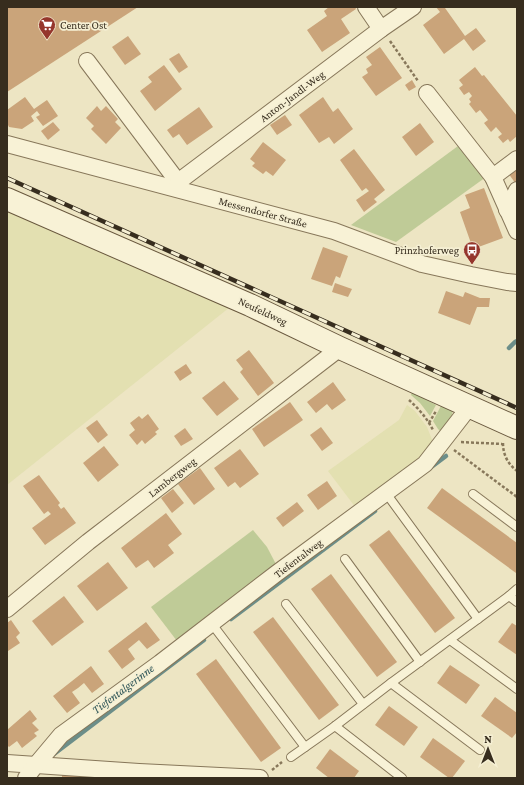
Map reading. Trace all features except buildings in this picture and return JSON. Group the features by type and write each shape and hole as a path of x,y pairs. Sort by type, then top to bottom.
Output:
{"street":[{"path":"366,7 381,30"},
{"name":"Anton-Jandl-Weg","path":"177,185 413,7"},
{"path":"87,61 177,185"},
{"path":"428,93 493,177 517,231"},
{"name":"Messendorfer Straße","path":"7,144 177,185 334,231 422,264 517,283"},
{"path":"493,177 517,159"},
{"path":"508,210 517,190"},
{"name":"Neufeldweg","path":"7,199 250,305 340,348 517,428"},
{"name":"Lambergweg","path":"7,609 88,542 340,348"},
{"name":"Tiefentalweg","path":"31,772 61,735 426,464 470,406"},
{"path":"7,763 31,772 260,778"}],"lane":[{"path":"386,493 478,619"},
{"path":"473,494 517,527"},
{"path":"345,559 420,662"},
{"path":"291,756 335,726 517,589"},
{"path":"509,596 517,602"},
{"path":"286,604 363,704"},
{"path":"212,624 306,747"},
{"path":"450,640 517,689"},
{"path":"391,683 480,750"},
{"path":"335,726 402,778"}],"path":[{"path":"381,30 428,93"},
{"path":"443,442 517,497"},
{"path":"479,442 502,444 507,461 517,471"},
{"path":"260,778 291,756"}],"shaded area":[{"path":"7,207 230,307 7,485"},
{"path":"407,405 415,411 427,427 433,442 420,459 356,508 328,471 399,420"}],"green space":[{"path":"458,146 486,177 396,242 351,225"},
{"path":"412,392 436,405 430,416 420,403 411,395"},
{"path":"443,402 452,408 452,416 443,434 433,421"},
{"path":"253,530 267,547 278,568 177,641 151,607"}],"waterway":[{"name":"Tiefentalgerinne","path":"509,348 517,341"},
{"name":"Tiefentalgerinne","path":"430,468 446,456"},
{"name":"Tiefentalgerinne","path":"231,619 375,511"},
{"name":"Tiefentalgerinne","path":"54,754 204,640"}],"railway":[{"path":"7,178 517,408"}],"place":[{"name":"Center Ost","path":"47,40"},
{"name":"Prinzhoferweg","path":"472,265"}]}
